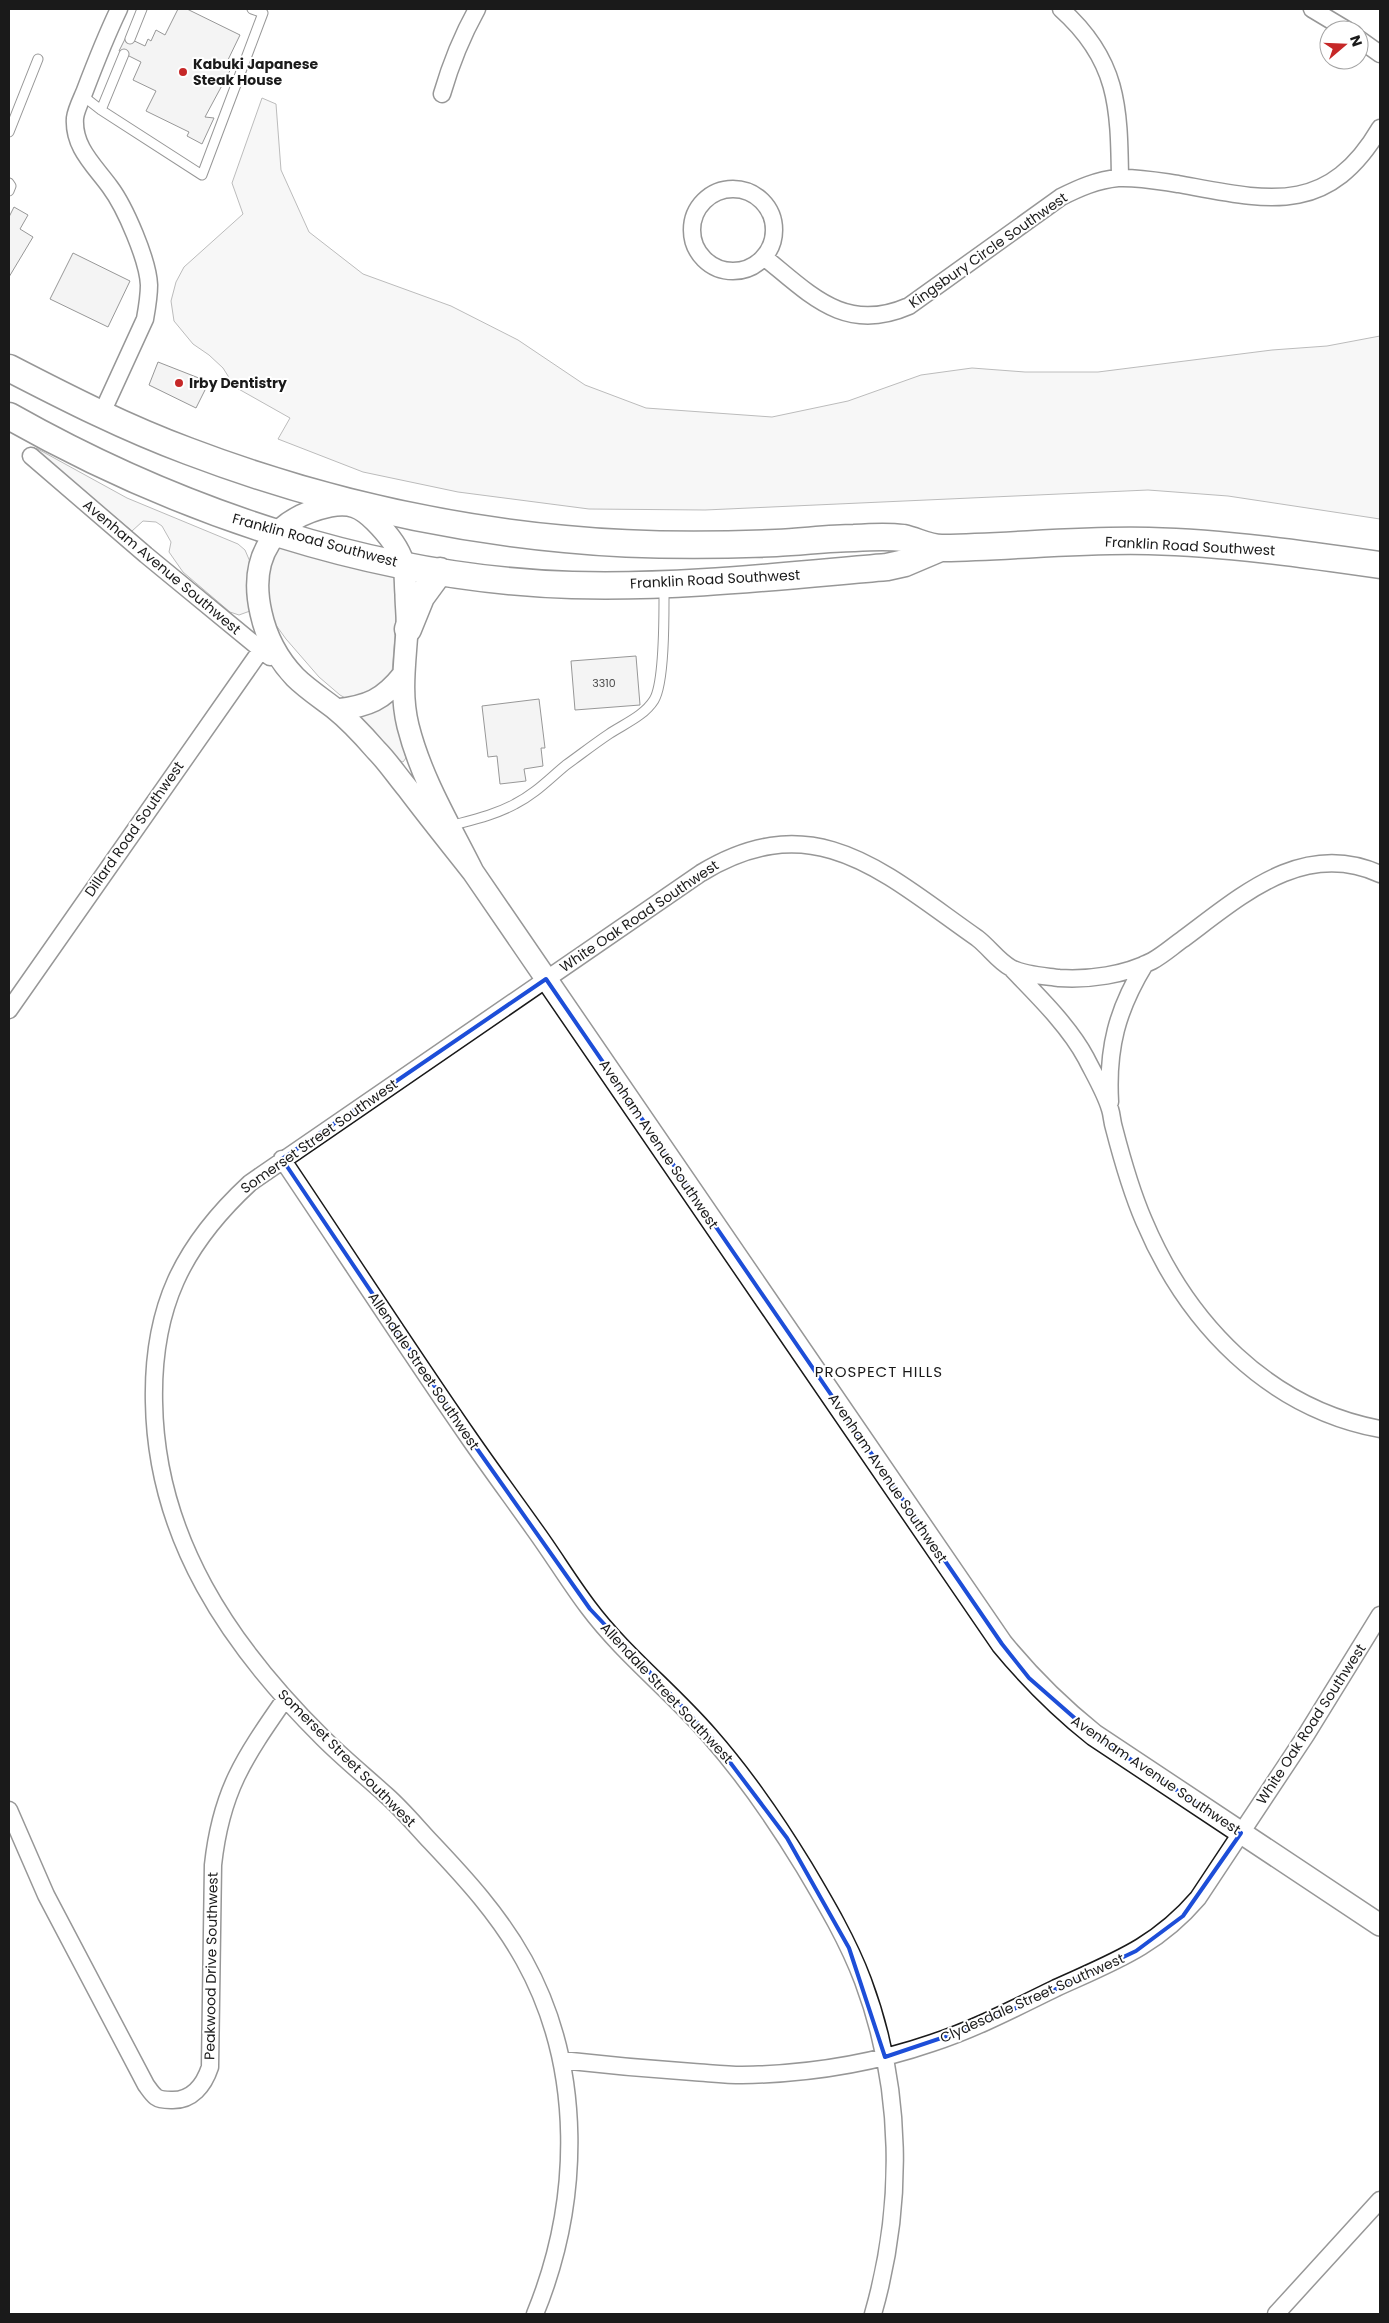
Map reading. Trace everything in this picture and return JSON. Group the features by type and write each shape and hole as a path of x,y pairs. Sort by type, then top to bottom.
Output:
{"main road":[{"name":"Franklin Road Southwest","path":"9,368 102,414 185,450 263,478 352,504 436,522 566,539 690,544 901,538 938,549 1085,541 1149,541 1239,546 1380,565"},
{"name":"Franklin Road Southwest","path":"9,416 50,439 141,483 211,511 348,552 440,571 571,585 664,585 887,567 905,564 938,549"},
{"path":"408,629 422,598 440,571"}],"street":[{"path":"102,414 144,319 148,303 149,284 146,268 121,203 80,147 76,132 75,116 102,43 119,9"},
{"path":"442,94 462,35 477,9"},
{"path":"1061,9 1088,37 1102,60 1110,80 1119,121 1120,178"},
{"path":"1312,9 1330,20"},
{"path":"1369,46 1380,54"},
{"name":"Kingsbury Circle Southwest","path":"764,257 803,289 833,309 851,315 874,317 892,314 909,306 1061,197 1084,186 1120,178 1142,178 1243,196 1289,197 1312,191 1333,182 1350,169 1369,148 1380,128"},
{"path":"729,190 744,191 757,198 768,208 774,224 771,247 764,257 745,270 732,271 712,265 701,256 693,237 693,222 704,202 715,194 729,190"},
{"name":"Avenham Avenue Southwest","path":"31,456 261,650 337,710 377,751 473,872 1002,1644 1029,1678 1060,1708 1094,1735 1380,1925"},
{"name":"Avenham Avenue Southwest","path":"295,677 270,642 257,596 257,573 262,552 277,532 308,513 331,506 352,504 383,529 404,564 408,629 403,675 407,723 415,754 473,872"},
{"name":"Dillard Road Southwest","path":"9,1010 261,650"},
{"path":"337,710 359,707 380,698 403,675"},
{"name":"White Oak Road Southwest","path":"546,979 723,859 748,850 773,845 799,844 825,847 859,859 985,944 1011,968 1043,976 1071,979 1115,974 1145,964 1254,887 1275,875 1298,867 1327,863 1351,865 1380,874"},
{"path":"1110,1109 1108,1076 1111,1046 1118,1017 1130,990 1145,964"},
{"path":"1011,968 1042,1000 1085,1056 1110,1109 1129,1180 1144,1221 1159,1253 1181,1291 1218,1340 1246,1365 1275,1386 1307,1404 1334,1416 1380,1429"},
{"name":"Somerset Street Southwest","path":"535,2314 548,2280 560,2237 567,2194 570,2149 568,2105 561,2060 543,2000 526,1962 504,1926 479,1893 388,1796 324,1739 285,1699 250,1656 214,1606 197,1575 180,1534 166,1491 159,1456 154,1412 153,1367 158,1333 168,1300 184,1262 202,1233 225,1206 250,1183 282,1159 546,979"},
{"name":"Allendale Street Southwest","path":"282,1159 468,1436 590,1609 619,1642 668,1690 711,1737 751,1786 787,1838 832,1914 864,1982 885,2057 895,2138 894,2195 890,2242 873,2314"},
{"name":"White Oak Road Southwest","path":"1241,1833 1306,1735 1380,1615"},
{"name":"Peakwood Drive Southwest","path":"9,1810 46,1895 146,2085 156,2097 161,2099 176,2100 189,2096 206,2080 210,2067 213,1865 223,1807 232,1783 247,1754 285,1699"},
{"name":"Clydesdale Street Southwest","path":"561,2060 740,2075 792,2072 842,2066 885,2057 932,2043 980,2025 1136,1951 1160,1935 1183,1916 1198,1898 1241,1833"},
{"path":"1276,2314 1380,2200"}],"lane":[{"path":"130,39 142,9"},
{"path":"83,96 101,110 202,175 264,14 252,9"},
{"path":"101,110 124,54"},
{"path":"9,132 38,58"},
{"path":"9,183 11,186 9,192"},
{"path":"450,826 488,815 515,804 546,784 564,767 645,710 655,699 659,683 664,626 664,585"}],"highlighted area":[{"path":"546,979 1002,1644 1029,1678 1094,1735 1241,1833 1183,1916 1136,1951 980,2025 885,2057 849,1948 787,1838 711,1737 590,1609 468,1436 282,1159"}],"shaded area":[{"path":"262,98 276,104 281,170 309,232 363,274 451,306 518,340 585,385 646,408 772,417 848,401 921,375 972,368 1025,372 1098,372 1272,350 1327,346 1380,336 1380,519 1228,496 1148,490 705,510 589,509 458,492 363,472 278,439 290,418 235,387 223,368 193,344 174,321 171,301 176,282 184,267 243,214 232,183"},
{"path":"36,448 127,498 238,544 245,550 251,564 250,611 239,615 230,612 183,572 169,552 171,542 162,526 156,522 143,521 132,531 35,450"},
{"path":"277,546 395,574 399,584 392,673 385,687 347,699 319,677 286,639 273,621 263,588"},
{"path":"394,697 396,721 406,758 403,762 398,760 358,714 382,708"}],"building":[{"name":"Kabuki Japanese Steak House","path":"178,9 187,9 240,35 226,64 233,65 205,117 214,118 202,144 187,136 189,132 146,111 156,91 133,80 141,62 119,51 126,37 145,46 148,39 151,41 156,30 165,35"},
{"path":"14,207 28,215 20,229 33,237 9,277 9,217"},
{"path":"73,253 130,281 108,327 50,299"},
{"name":"Irby Dentistry","path":"158,362 209,382 196,408 149,385"},
{"path":"636,656 640,705 575,710 571,661"},
{"path":"539,699 545,748 541,748 543,766 524,769 526,781 500,784 497,756 488,757 482,706"}],"place":[{"name":"Kabuki Japanese Steak House","path":"183,72"},
{"name":"Irby Dentistry","path":"179,383"}],"district":[{"name":"PROSPECT HILLS","path":"879,1371"}]}
